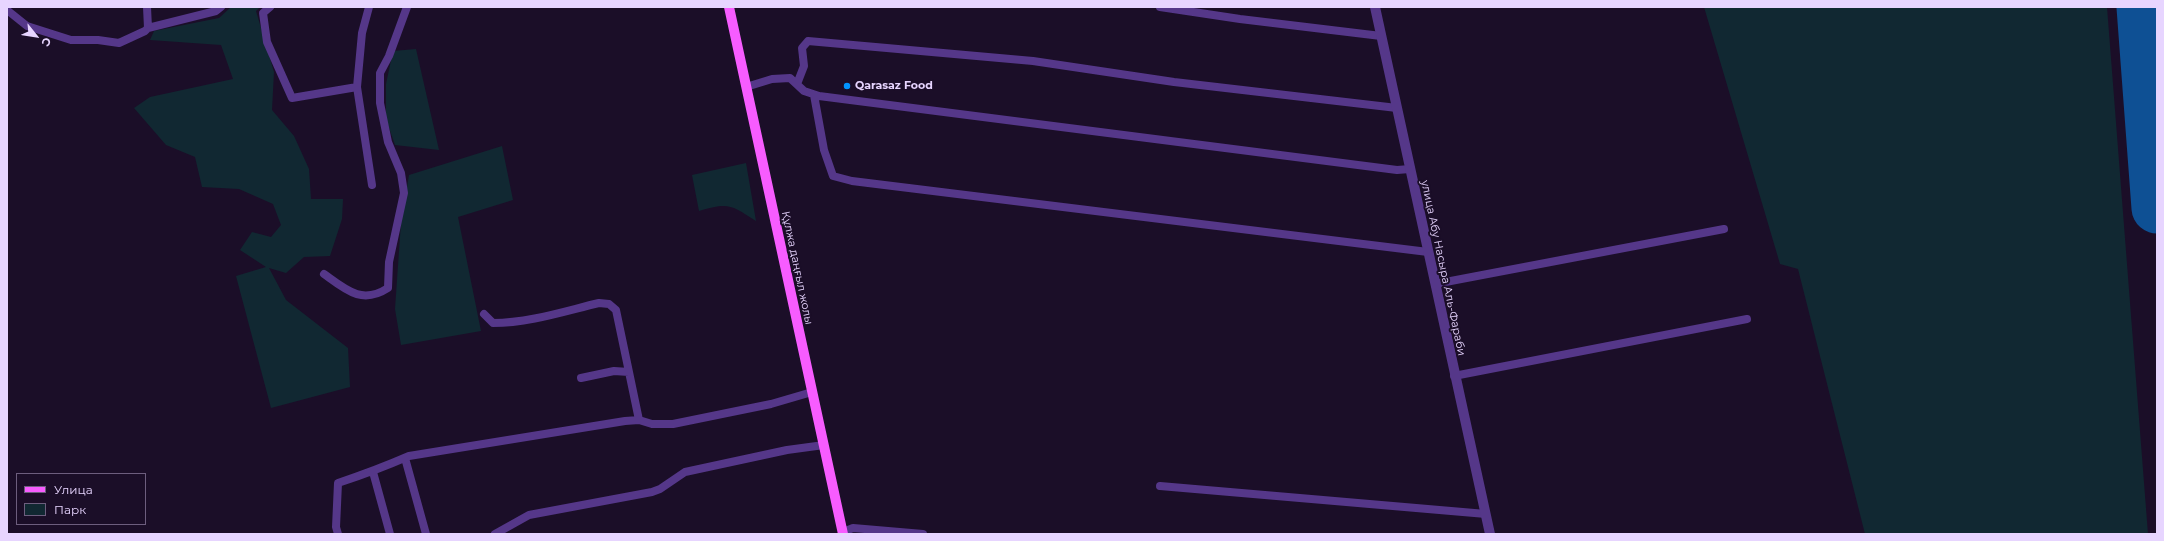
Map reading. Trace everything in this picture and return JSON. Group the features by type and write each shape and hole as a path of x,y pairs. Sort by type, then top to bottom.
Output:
{"main road":[{"name":"Құлжа даңғыл жолы","path":"729,7 843,533"}],"street":[{"path":"147,7 148,28"},
{"path":"7,10 27,26 71,40 98,40 119,43 145,31 148,28 216,11 221,7"},
{"path":"270,7 263,13 267,42 292,98 357,87"},
{"path":"369,7 366,11 362,33 357,87 372,185"},
{"path":"324,274 358,296 377,296 388,288 389,262 404,193 402,173 388,142 380,103 380,73 389,56 407,7"},
{"path":"1160,7 1240,19 1381,36"},
{"name":"улица Абу Насыра Аль-Фараби","path":"1375,7 1454,376 1490,534"},
{"path":"797,84 804,66 802,48 808,41 1033,61 1174,82 1397,108"},
{"path":"746,87 764,80 790,78 804,91 814,95 1397,170 1410,169"},
{"path":"814,95 824,150 833,176 845,179 1428,252"},
{"path":"1435,284 1724,229"},
{"path":"484,314 494,323 508,323 529,320 600,303 609,304 616,310 639,420"},
{"path":"1454,376 1747,319"},
{"path":"581,378 614,371 629,372"},
{"path":"338,534 336,527 338,484 373,472 405,458 639,420 652,424 673,424 771,404 812,392"},
{"path":"495,534 529,515 652,492 660,489 685,472 787,450 824,445"},
{"path":"405,458 426,534"},
{"path":"373,472 390,534"},
{"path":"1160,486 1486,514"},
{"path":"843,533 853,528 923,534"}],"green space":[{"path":"231,7 260,7 256,11 274,72 272,110 294,136 309,169 311,199 343,199 342,219 330,256 304,257 286,273 269,268 286,300 348,348 350,387 271,408 236,276 266,267 240,250 252,232 271,237 281,225 273,204 239,189 202,187 195,157 166,145 134,108 150,97 233,79 221,45 150,40 154,31 219,18"},
{"path":"1704,7 2107,7 2148,534 1865,534 1798,269 1780,264"},
{"path":"416,49 439,150 395,145 386,119 386,84 393,51"},
{"path":"502,146 513,200 458,217 481,331 401,345 395,309 401,222 409,175"},
{"path":"746,163 756,221 735,208 724,206 699,211 692,175"}],"runway":[{"path":"2142,7 2157,208"}],"place":[{"name":"Qarasaz Food","path":"847,86"}]}
